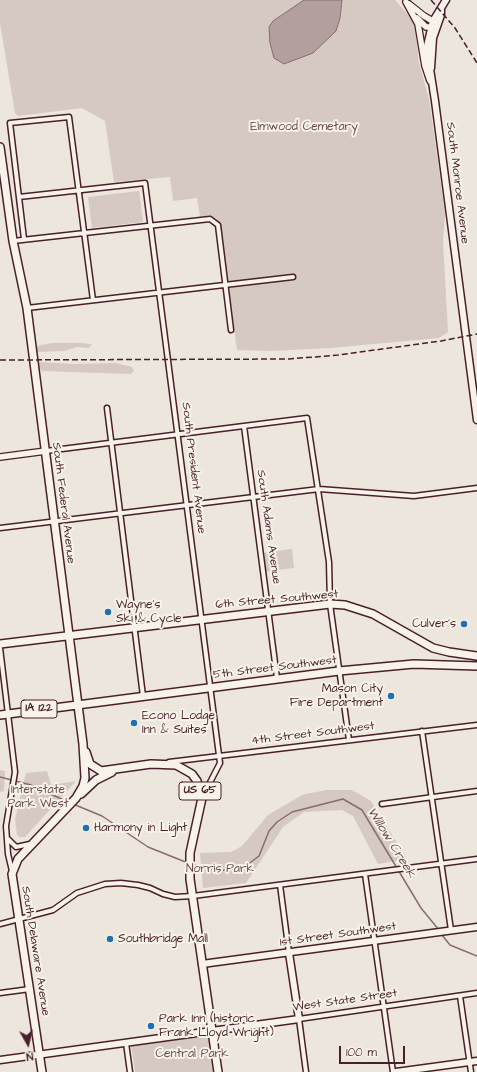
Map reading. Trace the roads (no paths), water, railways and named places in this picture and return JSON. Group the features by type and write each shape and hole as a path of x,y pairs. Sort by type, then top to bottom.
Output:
{"main road":[{"name":"South Monroe Avenue","path":"446,0 434,25 427,54 436,101 477,420"},
{"name":"South Federal Avenue","path":"0,147 4,199 27,308 83,744 85,778 83,786 76,798 32,843"},
{"name":"6th Street Southwest","path":"0,644 134,626 330,604 345,605 373,614 433,648 477,656"},
{"name":"5th Street Southwest","path":"77,704 339,671 414,664 477,666"},
{"name":"IA 122","path":"0,715 77,704"},
{"name":"US 65","path":"83,744 90,764 97,770 119,769 151,764 176,765 185,768 197,780 202,798 190,853 190,879 218,1072"},
{"path":"76,798 96,780 119,769"},
{"name":"South Delaware Avenue","path":"32,843 18,859 12,874 42,1072"},
{"name":"1st Street Southwest","path":"202,964 477,927"},
{"path":"289,953 299,1018"},
{"name":"West State Street","path":"0,1060 299,1018"},
{"path":"395,1072 477,1060"}],"street":[{"path":"405,1 418,24 425,66 436,101"},
{"path":"405,1 434,25"},
{"path":"414,15 426,26 434,25"},
{"path":"24,239 10,124 69,117 93,300"},
{"name":"South President Avenue","path":"79,190 145,183 188,505 219,755"},
{"path":"19,197 79,190"},
{"path":"14,241 210,219 218,225 231,330"},
{"path":"27,308 293,277"},
{"path":"107,408 143,696"},
{"path":"0,457 308,418 319,489 328,562 330,604 349,740"},
{"name":"South Adams Avenue","path":"244,426 277,678"},
{"path":"0,528 120,512 319,489 414,496 477,488"},
{"name":"South Delaware Avenue","path":"0,648 15,772 7,815 8,854 12,874"},
{"name":"4th Street Southwest","path":"151,764 477,725"},
{"path":"422,731 450,930"},
{"path":"202,798 220,763 219,755"},
{"path":"382,804 477,792"},
{"path":"7,836 9,842 16,847 24,847 32,843"},
{"path":"0,924 53,910 77,893 105,884 121,883 138,885 150,888 163,894 193,896 477,859"},
{"path":"365,874 395,1072"},
{"path":"280,885 289,953"},
{"path":"0,993 30,989"},
{"name":"West State Street","path":"299,1018 477,994"},
{"path":"460,996 472,1072"},
{"path":"299,1018 306,1072"},
{"path":"126,1043 130,1072"}],"waterway":[{"name":"Willow Creek","path":"0,777 31,785 68,802"},
{"name":"Willow Creek","path":"192,864 220,871 247,865 259,856 269,831 277,822 292,812 343,799 362,810 421,908 439,930"},
{"name":"Willow Creek","path":"73,804 102,816 148,847 188,863"},
{"name":"Willow Creek","path":"442,935 450,945 477,956"}],"railway":[{"path":"431,0 455,28 477,63"},
{"path":"0,360 289,359 338,355 441,341 477,334"}],"place":[{"name":"Wayne's Ski & Cycle","path":"108,612"},
{"name":"Culver's","path":"464,624"},
{"name":"Mason City Fire Department","path":"391,696"},
{"name":"Econo Lodge Inn & Suites","path":"134,723"},
{"name":"Harmony in Light","path":"86,828"},
{"name":"Southbridge Mall","path":"110,939"},
{"name":"Park Inn (historic Frank Lloyd Wright)","path":"151,1026"}],"park label":[{"name":"Elmwood Cemetary","path":"304,127"},
{"name":"Interstate Park West","path":"38,797"},
{"name":"Norris Park","path":"220,869"},
{"name":"Central Park","path":"192,1054"}]}
